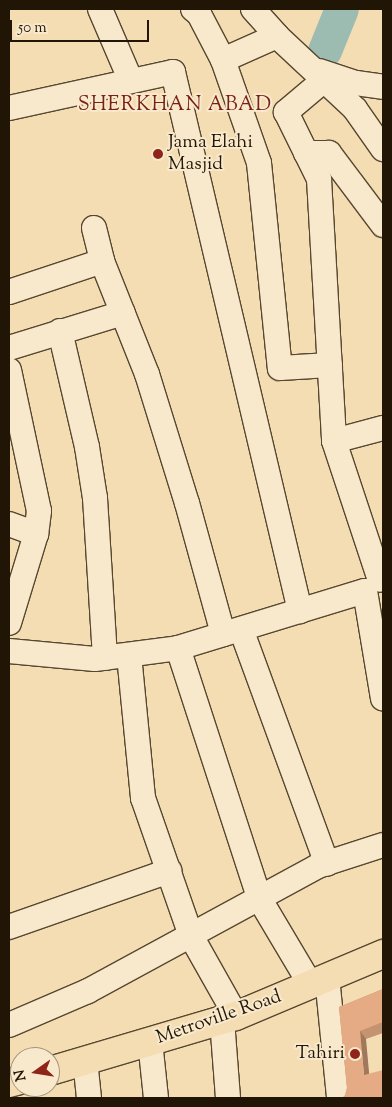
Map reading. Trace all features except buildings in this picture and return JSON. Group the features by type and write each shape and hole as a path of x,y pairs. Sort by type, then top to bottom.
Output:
{"main road":[{"name":"Metroville Road","path":"60,1068 229,1018 383,954"}],"street":[{"path":"100,9 131,82"},
{"path":"193,9 199,14 223,60 259,163 280,368 330,365"},
{"path":"253,9 277,36 355,109 383,149"},
{"path":"223,60 277,36"},
{"path":"9,108 173,72 300,611"},
{"path":"317,74 383,87"},
{"path":"317,74 286,112 319,179 334,441 380,580"},
{"path":"306,153 330,153 383,224"},
{"path":"94,228 102,261 150,383 232,632 327,864"},
{"path":"9,292 102,261"},
{"path":"9,348 123,313"},
{"path":"60,331 87,447 94,498 105,658"},
{"path":"9,370 39,511 36,534 9,623"},
{"path":"334,441 383,428"},
{"path":"9,524 36,534"},
{"path":"9,652 105,658 178,648 365,591 383,699"},
{"path":"178,648 259,898 319,981 339,1098"},
{"path":"129,655 143,798 191,936 229,1018 228,1098"},
{"path":"9,1025 88,991 259,898 327,864 383,845"},
{"path":"9,927 169,871"},
{"path":"150,1041 156,1098"},
{"path":"85,1060 89,1098"}],"waterway":[{"path":"325,51 342,9"}],"place":[{"name":"Jama Elahi Masjid","path":"158,154"},
{"name":"Tahiri","path":"355,1054"}],"district":[{"name":"SHERKHAN ABAD","path":"175,105"}]}
